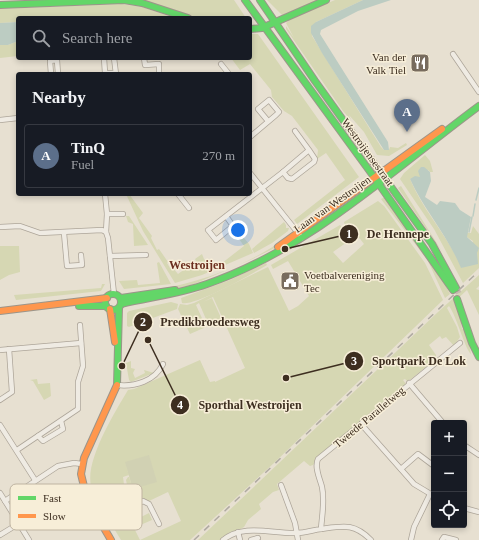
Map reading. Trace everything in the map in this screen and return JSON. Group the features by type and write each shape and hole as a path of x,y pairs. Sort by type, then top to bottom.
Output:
{"main road":[{"path":"0,5 124,0 142,3 182,16"},
{"name":"Westroijensestraat","path":"245,0 454,289 432,244 311,76 260,0"},
{"path":"252,30 264,27 326,0"},
{"name":"Laan van Westroijen","path":"108,308 120,303 208,280 258,258 300,236 385,178 479,106"},
{"name":"Laan van Westroijen","path":"300,236 374,177 445,127 451,126"},
{"path":"0,312 107,298 114,294 120,303 117,350 117,385 82,464 81,478 83,484"},
{"path":"459,297 474,349 479,357"},
{"path":"107,298 117,350"},
{"path":"0,312 74,306 108,308"},
{"path":"105,530 111,540"}],"street":[{"path":"453,54 479,92"},
{"path":"51,72 50,61 57,60 58,72"},
{"path":"104,60 105,72"},
{"path":"114,60 115,72"},
{"path":"144,60 145,65 158,64 159,72"},
{"path":"221,64 227,72"},
{"path":"252,135 279,112 269,100 258,109 268,121"},
{"path":"0,120 16,118"},
{"path":"283,172 288,178 292,179 314,162 309,150 295,131"},
{"path":"252,196 309,150"},
{"path":"252,176 300,236"},
{"path":"105,196 107,214 106,232 108,238 114,294"},
{"path":"180,196 189,208"},
{"path":"226,216 233,226 216,240 208,230 226,216 252,196"},
{"path":"107,214 123,214"},
{"path":"0,227 20,226 40,233 102,230 106,232"},
{"path":"64,233 67,266 82,265 81,255"},
{"path":"110,256 146,255"},
{"path":"17,450 78,409 78,382 83,366 80,325"},
{"path":"0,350 81,342"},
{"name":"Tweede Parallelweg","path":"321,529 323,496 316,462 409,383 460,343"},
{"path":"0,400 12,392 9,349"},
{"path":"117,385 136,385 158,374 163,364"},
{"path":"409,383 440,420"},
{"path":"361,424 414,484 431,494"},
{"path":"0,425 35,480"},
{"path":"467,447 479,455"},
{"path":"401,469 418,454 431,464"},
{"path":"29,484 58,466 74,463 82,464"},
{"path":"281,485 295,522 298,540"},
{"path":"0,493 10,511"},
{"path":"4,501 10,497"},
{"path":"411,540 414,527 431,497"},
{"path":"142,502 148,503 158,524"},
{"path":"467,509 479,512"},
{"path":"223,540 245,530 297,533 321,529 352,527 365,534 372,540"},
{"path":"0,535 10,529"},
{"path":"22,530 29,540"},
{"path":"238,532 240,540"},
{"path":"442,540 444,537 456,540"},
{"path":"251,540 258,538"}],"green space":[{"path":"135,0 234,0 245,16 188,16 160,6"},
{"path":"267,0 319,0 282,15"},
{"path":"335,0 363,0 316,22 312,36 381,147 384,150 389,150 390,147 398,148 406,143 407,145 389,156 377,155 364,132 349,115 351,120 343,111 286,29 286,26 294,38 286,23 290,19"},
{"path":"121,4 142,7 169,16 16,16 16,22 0,23 0,9"},
{"path":"252,34 258,34 359,177 297,224 294,220 345,180 326,153 317,159 318,150 292,116 284,111 272,97 271,90 250,64 240,70 232,60 252,60"},
{"path":"16,42 16,56 0,58 0,45 8,45"},
{"path":"425,155 430,161 433,172 428,170 420,174 420,177 410,179 415,191 450,245 462,268 473,241 467,237 467,233 471,233 473,226 479,234 479,268 463,283 434,229 400,179 404,173"},
{"path":"401,186 443,253 398,188"},
{"path":"127,196 130,196 143,213 139,218 152,236 151,238 157,250 159,249 168,262 167,263 170,268 172,267 178,274 196,261 195,259 202,254 213,270 244,246 232,229 235,227 249,244 253,253 202,275 175,283 143,231"},
{"path":"385,197 440,275 450,294 445,298 428,261 381,199"},
{"path":"378,201 384,206 425,263 443,300 274,463 190,540 140,540 181,521 168,492 149,501 142,500 142,484 132,484 129,475 123,477 124,484 91,484 90,475 92,463 102,436 128,390 134,389 200,360 210,382 215,382 245,368 213,297 203,302 212,298 222,320 209,326 199,303 196,305 206,327 190,334 178,309 180,304 187,305 194,303 268,267 289,311 298,306 309,296 288,261 273,269 271,265 340,225 344,230 346,229 344,222","holes":["357,235 364,244 343,263 333,252"]},
{"path":"126,216 129,216 148,245 134,246 133,224 128,222"},
{"path":"284,222 286,228 289,228 288,231 272,243 254,253 252,249"},
{"path":"285,238 287,240 277,247 234,267 269,249"},
{"path":"0,246 19,246 20,272 9,275 0,280"},
{"path":"159,262 171,284 124,289 119,281 137,280 138,285 160,283 157,263"},
{"path":"266,263 267,265 211,295 189,303 182,303 181,298 230,280"},
{"path":"230,269 194,284 171,290 131,296 130,293 150,291 191,282"},
{"path":"479,275 479,286 476,289 479,290 479,315 467,290 454,302 460,315 462,329 466,329 471,354 466,346 455,317 449,306 447,308 457,327 460,337 454,346 446,337 442,339 440,336 429,345 436,355 436,359 411,379 407,381 405,379 403,380 406,384 319,456 313,465 310,466 304,461 277,484 279,490 273,492 259,504 261,509 248,520 244,527 220,540 198,540 438,312"},
{"path":"102,284 105,284 101,291 16,300 14,295 101,288"},
{"path":"171,302 178,304 177,309 135,326 127,326 127,313 129,311"},
{"path":"131,361 131,368 135,369 133,373 135,378 145,373 144,370 154,373 131,382 129,380 126,363"},
{"path":"37,379 38,384 50,383 51,396 44,400 33,381 30,380"},
{"path":"149,455 157,482 142,486 142,484 132,484 125,462"},
{"path":"129,477 131,484 127,484 126,480"},
{"path":"149,513 152,520 142,524 142,516"},
{"path":"115,530 135,530 140,540 121,540"}],"shaded area":[{"path":"363,0 391,0 358,11 321,30 320,34 388,142 389,150 384,150 322,53 311,33 311,26 316,22"},
{"path":"16,22 16,42 8,45 0,45 0,23"},
{"path":"421,167 424,167 430,172 431,181 425,197 437,205 440,201 455,203 460,210 471,217 467,237 479,248 477,253 478,264 461,268 450,245 410,179 415,176 420,177 418,171"}],"waterway":[{"path":"476,200 479,188"},
{"path":"473,216 475,204"},
{"path":"469,232 472,217"}],"tunnel":[{"path":"456,288 460,296"}],"railway":[{"path":"194,540 479,271"}],"traffic: fast":[{"path":"0,5 124,0 142,3 182,16"},
{"path":"245,0 374,177 453,290"},
{"path":"260,0 315,81 432,244 456,288"},
{"path":"252,29 262,28 326,0"},
{"path":"121,304 175,293 207,284 245,269 281,250 316,229 349,206 479,106"},
{"path":"121,298 175,290"},
{"path":"113,294 119,296 121,302 119,308 113,310 107,308 105,302 107,296 113,294"},
{"path":"457,299 472,343 479,357"},
{"path":"79,306 106,306"},
{"path":"117,385 119,308"}],"traffic: slow":[{"path":"278,247 442,129"},
{"path":"0,311 107,298"},
{"path":"110,309 115,342"},
{"path":"83,484 81,474 84,458 117,385"},
{"path":"105,530 111,540"}],"place":[{"name":"Van der Valk Tiel","path":"420,63"},
{"name":"TinQ","path":"407,132"},
{"name":"De Hennepe","path":"285,249"},
{"name":"Voetbalvereniging Tec","path":"290,281"},
{"name":"Sporthal Westroijen","path":"148,340"},
{"name":"Predikbroedersweg","path":"122,366"},
{"name":"Sportpark De Lok","path":"286,378"}],"district":[{"name":"Westroijen","path":"197,265"}]}
